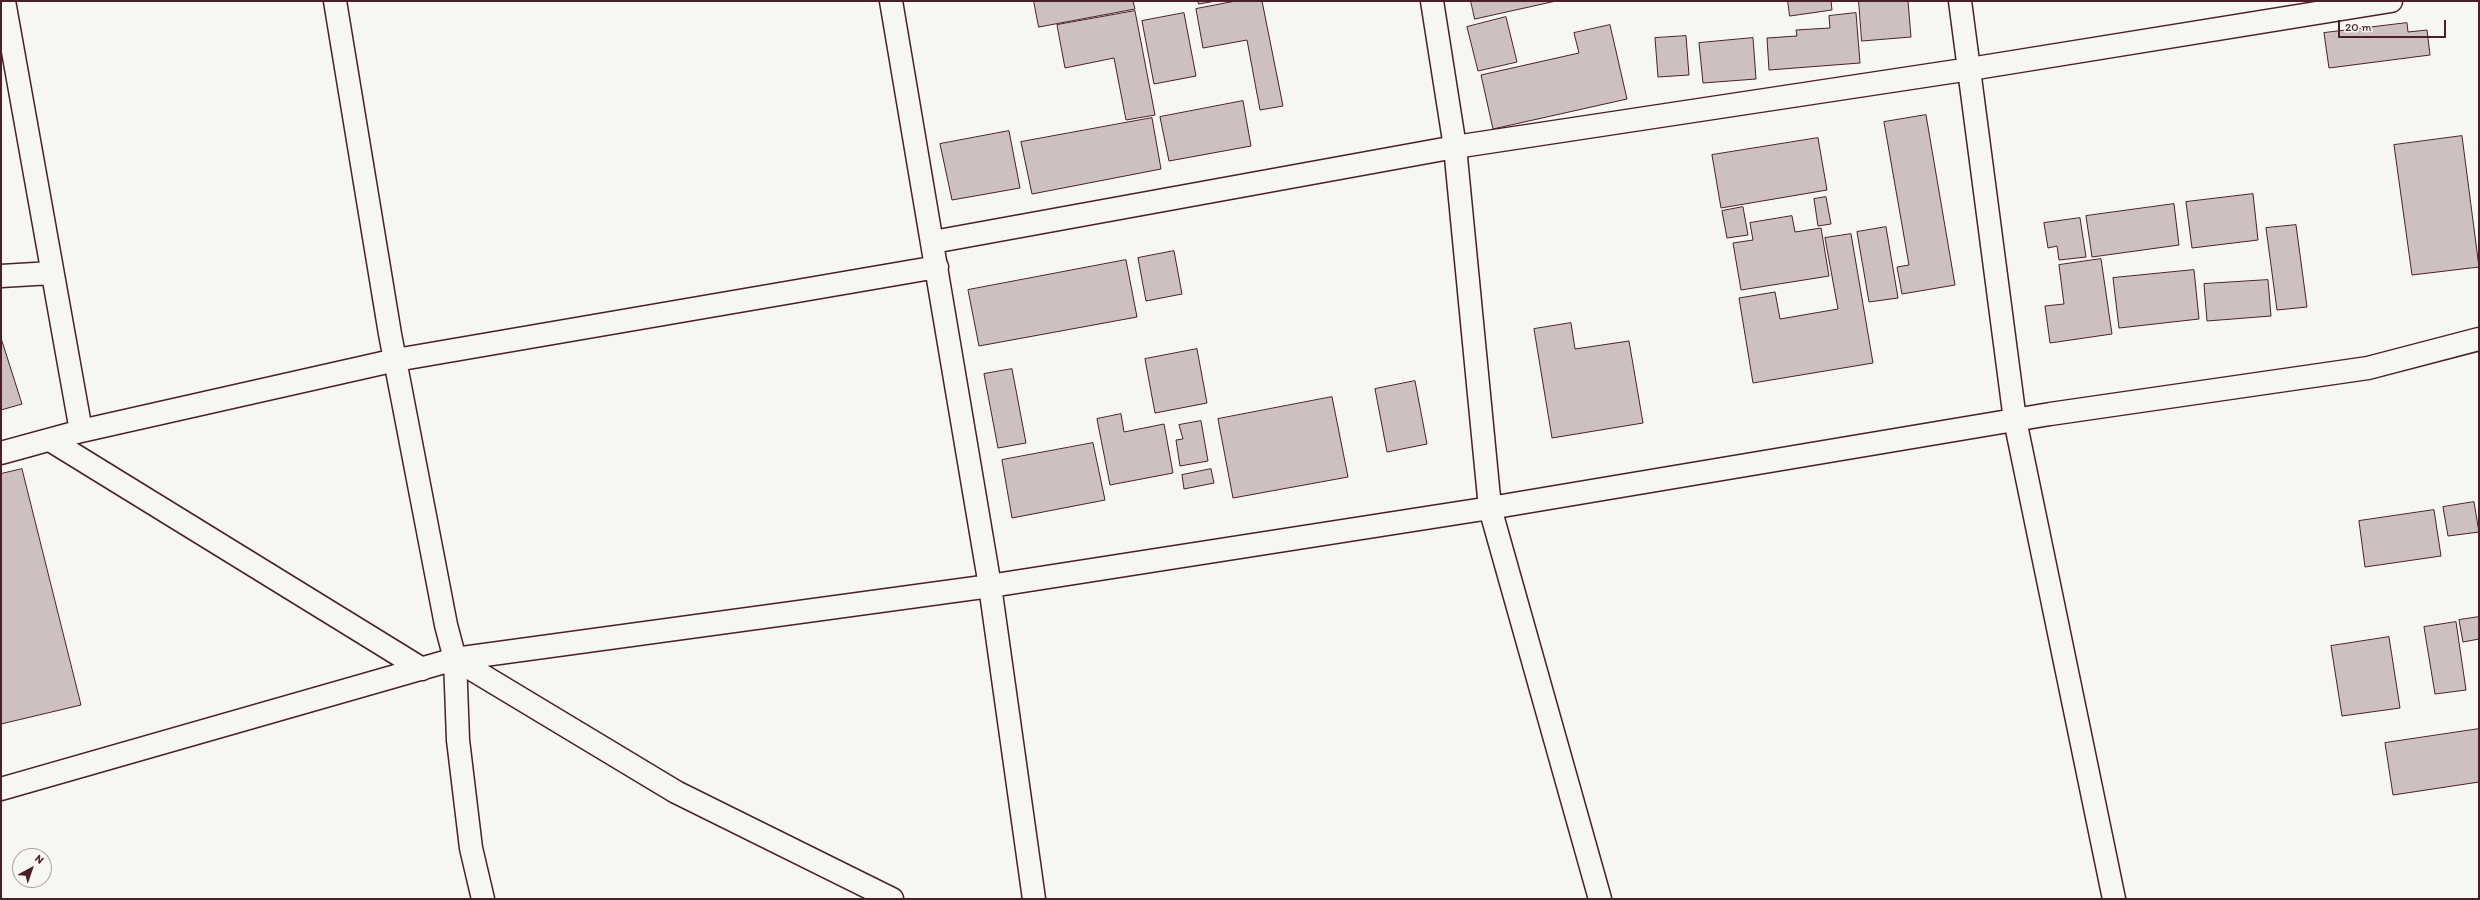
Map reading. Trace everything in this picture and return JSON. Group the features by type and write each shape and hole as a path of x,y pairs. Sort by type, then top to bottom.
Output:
{"street":[{"path":"4,1 8,74 52,273 81,431"},
{"path":"336,1 396,360 446,625 455,659 460,756 471,848 483,899"},
{"path":"891,1 990,586 1034,899"},
{"path":"1432,1 1455,147 1490,508 1600,899"},
{"path":"1960,1 2015,420 2114,899"},
{"path":"933,242 1455,147 1970,69 2391,1"},
{"path":"1,453 81,431 396,360 937,267"},
{"path":"1,276 52,273"},
{"path":"1,789 455,659 990,586 1490,508 2015,420 2368,368 2479,339"},
{"path":"50,440 422,668"},
{"path":"455,659 676,792 892,899"}],"building":[{"path":"1034,1 1133,1 1135,9 1039,27"},
{"path":"1198,1 1216,1 1199,4"},
{"path":"1236,1 1262,1 1283,106 1260,110 1247,40 1203,48 1196,9"},
{"path":"1471,1 1556,1 1475,19"},
{"path":"1788,1 1831,1 1832,10 1790,16"},
{"path":"1859,1 1908,1 1911,37 1862,41"},
{"path":"1135,11 1155,115 1126,120 1114,58 1065,68 1057,25"},
{"path":"1184,13 1196,76 1154,84 1142,21"},
{"path":"1856,13 1860,63 1769,70 1767,38 1797,36 1796,30 1830,28 1829,16"},
{"path":"1506,17 1517,62 1478,71 1467,27"},
{"path":"2407,23 2408,32 2427,30 2430,55 2329,68 2324,33"},
{"path":"1610,25 1627,99 1493,129 1481,75 1579,53 1574,33"},
{"path":"1686,36 1689,75 1658,77 1655,38"},
{"path":"1753,38 1756,79 1703,83 1699,43"},
{"path":"1243,101 1251,146 1169,161 1160,117"},
{"path":"1926,115 1955,285 1902,294 1897,267 1909,265 1884,122"},
{"path":"1152,118 1161,169 1032,194 1021,142"},
{"path":"1009,131 1020,188 952,200 940,144"},
{"path":"2462,136 2479,267 2412,275 2394,145"},
{"path":"1818,138 1827,190 1721,208 1712,155"},
{"path":"2253,194 2258,240 2192,248 2186,202"},
{"path":"1826,197 1831,224 1818,226 1814,199"},
{"path":"2174,204 2179,245 2092,257 2086,216"},
{"path":"1743,207 1748,235 1727,238 1722,211"},
{"path":"1792,216 1795,232 1821,228 1829,276 1741,290 1733,243 1753,240 1750,223"},
{"path":"2080,218 2086,257 2059,260 2057,246 2048,248 2044,223"},
{"path":"2296,225 2307,307 2277,310 2266,228"},
{"path":"1886,227 1898,298 1869,302 1857,232"},
{"path":"1851,234 1873,363 1753,383 1739,298 1775,292 1780,319 1838,309 1825,238"},
{"path":"1174,251 1182,294 1146,301 1138,258"},
{"path":"2101,259 2112,334 2050,343 2045,306 2064,304 2059,265"},
{"path":"1126,260 1137,317 979,346 968,290"},
{"path":"2194,270 2199,319 2119,328 2113,278"},
{"path":"2268,280 2271,316 2207,321 2204,284"},
{"path":"1571,323 1575,349 1629,341 1643,423 1552,438 1534,329"},
{"path":"1,338 22,404 1,410"},
{"path":"1197,349 1207,403 1155,413 1145,359"},
{"path":"1012,369 1026,443 998,448 984,374"},
{"path":"1415,381 1427,444 1387,452 1375,389"},
{"path":"1332,397 1348,477 1233,498 1218,419"},
{"path":"1121,414 1124,432 1164,424 1173,473 1110,485 1097,419"},
{"path":"1201,421 1208,461 1180,466 1176,440 1183,439 1179,425"},
{"path":"1093,443 1105,500 1012,518 1002,460"},
{"path":"22,469 81,705 1,724 1,474"},
{"path":"1211,469 1214,483 1184,489 1182,475"},
{"path":"2474,502 2479,532 2448,536 2443,507"},
{"path":"2434,510 2441,556 2365,567 2359,521"},
{"path":"2479,617 2479,639 2463,642 2459,620"},
{"path":"2456,622 2466,690 2435,694 2424,627"},
{"path":"2389,637 2400,708 2342,716 2331,646"},
{"path":"2479,729 2479,782 2393,795 2385,743"}]}
